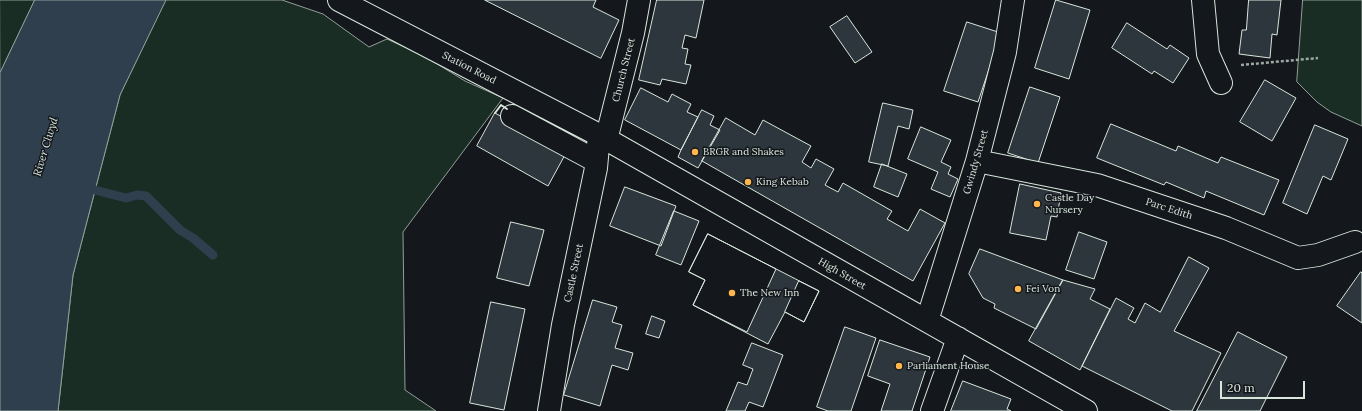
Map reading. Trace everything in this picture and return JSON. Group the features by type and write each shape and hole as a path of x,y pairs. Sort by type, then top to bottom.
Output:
{"street":[{"name":"Station Road","path":"339,0 603,138"},
{"name":"Church Street","path":"603,138 633,33 639,0"},
{"name":"Gwindy Street","path":"927,321 977,161 1005,52 1013,0"},
{"path":"1203,0 1208,54 1221,83"},
{"path":"512,116 596,161"},
{"name":"Castle Street","path":"549,411 563,325 596,161 603,138"},
{"name":"High Street","path":"603,138 1086,411"},
{"name":"Parc Edith","path":"977,161 1097,185 1226,228 1298,258 1318,255 1355,242"},
{"path":"932,411 958,338"}],"path":[{"path":"1221,83 1229,64 1243,65 1318,58"}],"green space":[{"path":"0,0 35,0 0,73"},
{"path":"166,0 282,0 323,14 369,47 387,39 426,57 465,81 503,98 403,232 405,390 436,411 58,411 73,275 120,95"},
{"path":"1303,0 1362,0 1362,126 1331,112 1317,102 1297,82"}],"water":[{"name":"River Clwyd","path":"35,0 166,0 120,95 73,275 58,411 0,411 0,73"}],"building":[{"path":"485,0 596,0 593,7 619,20 601,58"},
{"path":"657,0 704,0 696,38 685,35 682,48 688,49 685,64 691,65 686,84 662,79 660,85 639,80"},
{"path":"1056,0 1090,10 1069,79 1035,68"},
{"path":"1249,0 1281,0 1277,35 1272,34 1270,58 1239,54 1242,30 1246,30"},
{"path":"847,16 872,52 855,63 830,27"},
{"path":"967,22 1001,33 978,102 944,91"},
{"path":"1127,23 1167,49 1170,45 1189,58 1173,83 1154,71 1152,74 1112,48"},
{"path":"1265,80 1296,98 1272,141 1240,122"},
{"path":"1030,87 1060,97 1038,163 1008,153"},
{"path":"641,88 668,102 672,94 691,104 687,112 698,117 681,150 625,120"},
{"path":"883,103 913,110 909,129 898,126 888,166 869,162"},
{"path":"702,110 714,116 710,125 720,130 698,168 678,157"},
{"path":"495,113 566,153 548,186 477,146"},
{"path":"726,118 755,135 763,120 811,146 802,162 811,168 816,159 834,169 825,185 838,192 843,183 892,211 887,219 908,231 920,209 945,223 913,281 702,161"},
{"path":"1111,124 1176,151 1178,146 1218,163 1221,157 1279,180 1264,215 1206,191 1204,198 1166,182 1164,185 1097,158"},
{"path":"1315,125 1348,139 1331,180 1323,176 1307,214 1283,203"},
{"path":"921,127 951,140 941,162 951,167 948,174 958,179 950,197 931,189 938,172 908,159"},
{"path":"882,164 907,174 898,197 874,187"},
{"name":"Castle Day Nursery","path":"1020,184 1061,193 1057,217 1051,216 1046,240 1010,233"},
{"path":"625,187 676,206 661,246 610,226"},
{"path":"674,211 699,221 681,265 656,255"},
{"path":"511,222 544,230 529,286 497,278"},
{"path":"1079,232 1107,242 1094,279 1066,270"},
{"name":"The New Inn","path":"708,234 819,291 804,322 785,312 768,344 693,305 705,280 689,272"},
{"name":"The New Inn","path":"708,234 776,269 747,332 693,305 705,280 689,272"},
{"name":"Fei Von","path":"980,249 1063,280 1036,329 994,308 995,304 983,298 969,274"},
{"path":"1189,257 1209,268 1174,331 1221,353 1192,411 1172,411 1082,366 1116,298 1134,308 1128,319 1135,323 1145,303 1160,312"},
{"path":"1361,272 1362,273 1362,323 1337,306"},
{"path":"1063,280 1095,289 1090,299 1110,309 1080,370 1029,341"},
{"path":"799,281 819,291 804,322 785,312"},
{"path":"593,300 617,307 612,322 622,325 615,348 633,353 628,370 612,365 600,406 564,395"},
{"path":"491,302 525,309 504,410 470,403"},
{"path":"652,316 665,321 659,338 646,334"},
{"path":"845,327 876,338 851,411 828,411 817,407"},
{"path":"1238,332 1287,357 1260,411 1197,411"},
{"name":"Parliament House","path":"880,340 930,357 912,411 881,411 890,384 868,376"},
{"path":"752,343 783,355 763,407 749,402 745,411 726,411 738,382 747,385 753,369 743,365"},
{"path":"963,381 1011,399 1007,409 1011,411 951,411"}],"waterway":[{"path":"95,190 126,198 137,195 146,196 180,230 193,238 213,255"}],"wall":[{"path":"495,113 501,105 507,109"}],"place":[{"name":"BRGR and Shakes","path":"695,152"},
{"name":"King Kebab","path":"748,182"},
{"name":"Castle Day Nursery","path":"1037,204"},
{"name":"Fei Von","path":"1018,289"},
{"name":"The New Inn","path":"732,293"},
{"name":"Parliament House","path":"899,366"}]}
